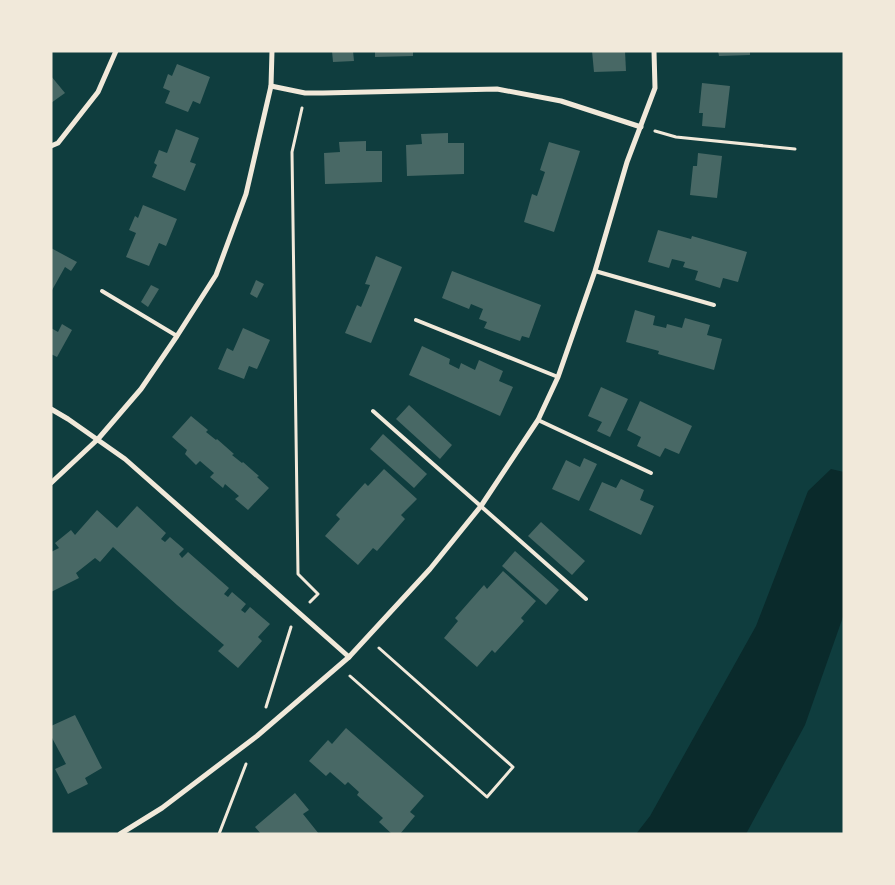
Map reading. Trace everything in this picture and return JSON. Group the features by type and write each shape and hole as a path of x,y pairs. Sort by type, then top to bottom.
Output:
{"street":[{"path":"51,146 58,143 98,92 116,51"},
{"path":"51,483 98,439 141,389 216,275 246,194 270,86 272,51"},
{"path":"120,834 162,808 257,736 349,657 430,569 481,506 538,420 558,377 595,271 628,162 654,88 654,51"},
{"path":"270,86 305,92 497,89 561,101 640,127"},
{"path":"51,409 125,459 349,657"}],"lane":[{"path":"595,271 714,305"},
{"path":"102,291 177,336"},
{"path":"416,320 558,377"},
{"path":"373,410 586,599"},
{"path":"538,420 651,473"}],"path":[{"path":"219,834 257,736 289,629 318,594 298,574 292,152 305,92"},
{"path":"640,127 676,137 795,149"},
{"path":"339,666 486,797 513,767 367,637"}],"water":[{"path":"831,469 844,472 844,614 805,725 746,834 636,834 650,816 756,626 808,491"}],"building":[{"path":"332,51 353,51 354,61 333,62"},
{"path":"375,51 413,51 413,56 375,57"},
{"path":"592,51 625,51 626,71 594,72"},
{"path":"718,51 750,51 750,55 719,56"},
{"path":"177,64 210,77 200,104 193,101 188,112 165,103 170,91 163,88 168,74 172,76"},
{"path":"51,76 65,93 51,103"},
{"path":"702,83 730,86 725,128 702,126 703,113 699,113"},
{"path":"176,129 199,138 190,162 196,164 185,191 152,177 157,165 154,163 159,150 167,153"},
{"path":"448,133 448,143 464,143 464,174 407,176 406,145 422,144 421,134"},
{"path":"366,141 366,151 382,151 382,182 325,184 324,153 340,152 339,142"},
{"path":"549,142 580,151 554,232 524,222 532,194 537,196 545,172 540,170"},
{"path":"698,153 722,156 717,198 690,195 693,166 697,166"},
{"path":"143,205 177,219 166,246 159,243 149,266 126,257 136,233 129,230 135,216 138,218"},
{"path":"658,230 691,239 692,236 747,252 738,282 723,278 720,288 695,280 698,271 683,267 685,262 672,259 669,268 648,262"},
{"path":"51,248 77,262 71,271 65,267 51,292"},
{"path":"376,256 402,267 371,343 345,333 357,305 361,307 370,285 365,284"},
{"path":"452,271 541,305 529,338 522,336 520,341 484,328 487,322 479,319 483,309 471,304 469,309 442,298"},
{"path":"256,280 264,284 257,298 250,294"},
{"path":"151,285 159,289 148,307 141,302"},
{"path":"635,310 655,316 653,325 666,328 667,324 682,328 685,318 710,325 707,335 722,339 714,370 658,354 659,351 626,342"},
{"path":"62,324 72,330 57,357 51,354 51,328 58,332"},
{"path":"243,328 270,340 257,369 249,366 244,379 218,369 227,348 233,351"},
{"path":"422,346 450,359 449,364 459,369 461,363 475,370 479,360 503,371 499,381 513,387 500,416 409,375"},
{"path":"601,387 628,399 610,437 597,431 602,422 588,416"},
{"path":"640,401 692,426 679,454 665,448 660,457 637,446 641,437 627,430"},
{"path":"409,405 452,445 440,459 396,419"},
{"path":"191,416 208,430 206,432 234,454 232,455 259,476 257,477 269,488 248,510 235,499 239,496 225,484 223,488 210,477 214,473 200,461 196,465 185,454 187,450 172,437"},
{"path":"383,434 427,474 414,488 370,449"},
{"path":"584,458 597,464 579,501 552,489 566,460 580,467"},
{"path":"384,469 417,499 401,515 405,519 377,551 373,548 358,565 325,536 340,519 336,515 365,483 368,486"},
{"path":"621,479 644,490 640,500 654,506 641,535 589,510 602,482 616,488"},
{"path":"137,506 166,533 161,539 165,542 170,537 184,549 179,554 182,558 188,552 229,588 224,594 228,597 232,592 246,604 241,610 245,613 250,607 270,624 258,637 262,641 238,668 218,651 224,645 113,547 100,562 95,558 76,573 79,578 51,592 51,552 59,548 55,543 71,530 75,535 97,510 117,528"},
{"path":"541,522 585,561 572,575 528,536"},
{"path":"515,551 559,590 546,605 502,566"},
{"path":"503,571 536,601 521,618 524,621 495,653 492,650 477,667 444,638 458,621 455,618 484,585 487,589"},
{"path":"75,715 102,768 85,778 88,784 68,794 55,769 66,764 51,736 51,726"},
{"path":"346,728 424,796 410,812 415,816 400,834 392,834 379,822 383,818 357,795 359,792 348,782 345,785 330,772 326,776 309,761 328,740 332,744"},
{"path":"295,793 309,810 303,814 319,834 261,834 255,827"}]}
